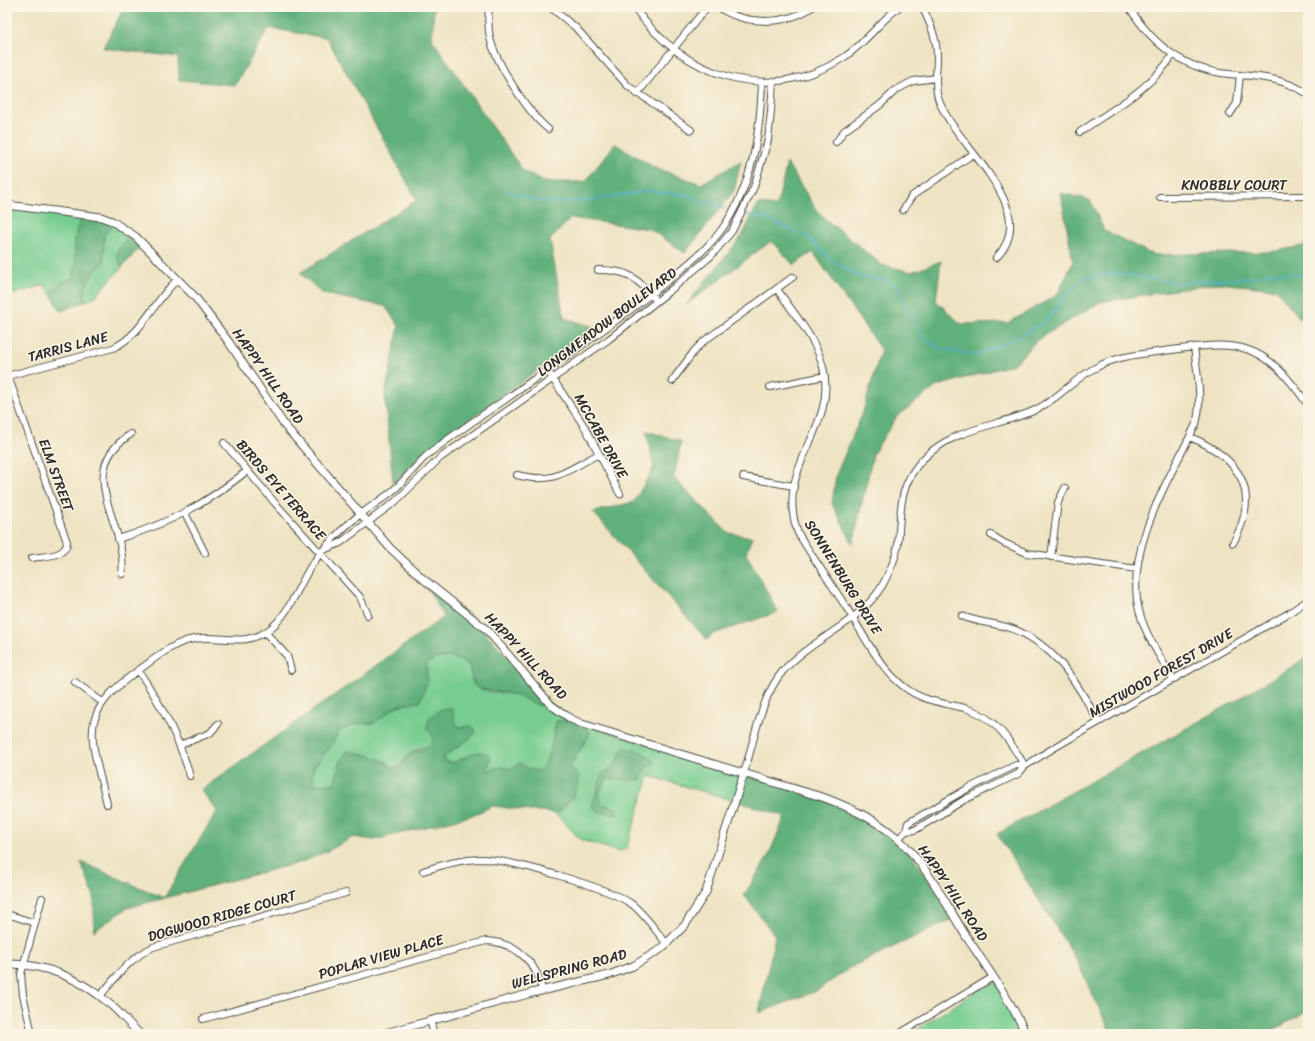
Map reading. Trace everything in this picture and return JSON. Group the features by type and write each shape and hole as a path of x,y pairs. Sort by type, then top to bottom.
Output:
{"street":[{"path":"489,7 490,37 498,60 534,116 548,129"},
{"path":"550,7 576,27 616,75 637,94 691,130"},
{"path":"634,7 651,28 673,50 686,58 714,72 730,77 762,82 807,75 832,65 863,43 899,7"},
{"path":"637,94 707,7"},
{"path":"718,7 742,18 764,21 793,17 812,7"},
{"path":"922,7 934,35 937,56 937,94 942,107 973,154 998,188 1010,217 1008,241 996,258"},
{"path":"1129,7 1147,32 1173,55 1206,70 1269,78 1295,87 1308,94"},
{"path":"1302,7 1308,12"},
{"path":"1080,132 1148,84 1165,68 1173,55"},
{"path":"1230,114 1237,103 1240,75"},
{"path":"836,142 844,131 880,105 896,90 913,81 936,78"},
{"name":"LONGMEADOW BOULEVARD","path":"323,552 340,543 396,501 440,458 608,339 711,256 732,231 743,213 754,187 766,149 771,112 772,81"},
{"name":"LONGMEADOW BOULEVARD","path":"265,632 282,617 311,567 334,537 360,514 392,491 421,461 439,446 601,333 651,294 713,240 733,210 750,170 757,143 762,82"},
{"path":"903,210 912,196 973,154"},
{"name":"KNOBBLY COURT","path":"1160,197 1308,196"},
{"name":"HAPPY HILL ROAD","path":"7,205 91,214 112,221 136,238 178,279 216,324 285,426 366,522 416,573 486,630 545,700 560,712 582,724 825,798 872,819 898,838 918,861 933,883 993,977 1026,1034"},
{"path":"598,270 627,273 639,280 657,301"},
{"path":"672,381 695,350 704,341 793,277"},
{"name":"TARRIS LANE","path":"7,376 113,348 121,344 134,333 164,293 178,279"},
{"name":"SONNENBURG DRIVE","path":"777,289 814,344 825,376 826,395 823,412 800,462 793,486 793,514 798,533 884,666 904,687 929,700 966,709 983,716 1006,736 1025,766"},
{"path":"744,774 768,696 779,677 792,662 853,618 873,599 888,574 898,544 899,513 902,496 910,476 929,453 968,431 1019,416 1045,405 1099,365 1120,358 1194,347 1228,345 1258,354 1277,367 1308,405"},
{"path":"1173,679 1144,626 1137,600 1137,569 1144,541 1161,493 1196,424 1200,403 1194,347"},
{"name":"MCCABE DRIVE","path":"547,370 586,428 620,494"},
{"name":"ELM STREET","path":"7,376 67,542 66,548 61,552 32,558"},
{"path":"770,387 825,376"},
{"path":"122,574 123,558 106,502 104,476 109,455 120,441 131,434"},
{"path":"1190,437 1204,443 1221,454 1236,468 1243,482 1246,511 1240,530 1233,543"},
{"name":"BIRDS EYE TERRACE","path":"224,443 247,471 323,552 360,597 368,615"},
{"path":"517,475 538,479 558,476 599,454"},
{"path":"118,539 148,529 185,513 224,490 247,471"},
{"path":"744,477 793,486"},
{"path":"1050,557 1058,502 1065,488"},
{"path":"185,513 205,553"},
{"path":"991,535 1016,549 1050,557 1137,569"},
{"name":"MISTWOOD FOREST DRIVE","path":"906,831 915,830 964,800 1018,774 1025,766 1289,613 1308,600"},
{"path":"962,616 1012,629 1045,648 1065,667 1099,722"},
{"path":"107,804 93,747 92,735 95,716 102,702 138,670 175,645 186,641 201,638 242,641 265,632 287,656 291,670"},
{"path":"138,670 167,716 180,745 190,776"},
{"path":"75,682 102,702"},
{"path":"180,745 210,733 218,724"},
{"name":"MISTWOOD FOREST DRIVE","path":"898,838 906,831 908,823 966,789 1016,765 1025,766"},
{"name":"WELLSPRING ROAD","path":"382,1034 622,970 643,961 667,944 690,920 706,892 744,774"},
{"path":"423,871 472,860 496,860 522,866 624,899 640,911 667,944"},
{"name":"DOGWOOD RIDGE COURT","path":"100,996 128,964 136,957 153,947 346,893"},
{"path":"32,1034 23,996 22,965 42,898"},
{"path":"7,914 35,923"},
{"name":"POPLAR VIEW PLACE","path":"203,1019 486,941 508,945 527,958 536,970 542,991"},
{"path":"7,964 49,970 64,975 100,996 140,1034"},
{"path":"899,1034 993,977"},
{"path":"430,1020 434,1034"}],"green space":[{"path":"124,7 434,7 432,39 523,171 544,182 585,182 615,144 655,168 701,184 741,161 734,191 685,253 650,229 571,218 550,240 564,318 597,328 432,446 393,484 385,396 399,326 385,306 323,294 300,273 417,200 327,38 269,28 235,85 179,80 178,57 103,48"},
{"path":"787,163 819,214 882,265 912,272 941,261 936,301 961,324 1008,323 1057,295 1073,262 1061,193 1090,200 1104,230 1153,255 1270,252 1308,245 1308,328 1276,289 1219,283 1100,302 1037,340 1014,364 937,386 897,416 873,454 853,544 832,504 836,475 863,412 881,350 813,252 794,265 771,241 686,305 742,236 758,204 777,206"},
{"path":"7,205 101,217 143,244 95,297 61,311 45,285 7,296"},
{"path":"85,214 112,221 111,228 104,235 104,262 96,270 87,284 85,301 61,311 50,293 62,282 74,278 75,237 80,221"},
{"path":"131,233 143,244 122,267 117,257 119,248"},
{"path":"646,431 681,441 674,478 728,533 752,537 746,553 778,612 713,634 707,640 593,512 634,502 654,467"},
{"path":"422,578 470,615 543,697 540,706 513,694 480,689 473,684 469,665 458,660 443,657 432,660 426,663 427,681 420,702 397,706 374,723 355,724 339,731 331,746 314,766 312,775 314,784 324,785 335,783 340,763 347,751 377,758 393,768 400,767 408,756 429,745 433,741 432,734 427,728 429,718 442,709 453,709 454,720 459,728 470,726 475,729 475,734 444,757 445,761 454,762 478,752 482,752 491,757 487,771 502,767 510,769 520,763 529,769 540,771 549,754 553,741 556,721 571,720 582,725 590,733 570,767 580,778 573,798 556,814 542,811 530,811 493,806 470,816 374,840 353,837 328,851 302,862 127,908 94,931 94,897 81,862 164,898 217,811 201,790 444,617"},
{"path":"453,657 469,665 473,684 490,692 513,694 539,705 543,697 571,719 551,747 545,764 540,771 529,769 520,764 510,769 502,767 486,771 488,764 466,756 454,763 445,761 444,757 463,743 470,726 459,728 454,720 453,709 432,734 433,741 431,744 413,752 397,767 393,768 387,762 340,763 335,783 324,785 314,784 312,775 314,766 331,746 339,731 355,724 374,723 397,706 420,702 427,681 426,663 434,659"},
{"path":"1308,657 1308,1011 1266,1034 1111,1034 1076,959 997,834 1230,704"},
{"path":"582,724 744,773 736,801 649,776 627,847 620,852 581,840 556,814 573,798 570,767 590,733"},
{"path":"623,748 645,754 655,763 645,769 641,780 607,779 599,793 601,804 616,808 618,815 599,812 592,807 602,774 614,766"},
{"path":"744,773 854,810 908,849 955,918 855,965 816,991 759,1013 775,936 744,895 768,857 785,816 736,801"},
{"path":"997,982 1026,1034 910,1034 980,989"}],"waterway":[{"path":"506,190 541,202 585,201 648,191 685,195 726,209"},
{"path":"746,214 768,219 809,238 831,260 858,276 888,281 898,286 902,298 925,339 939,348 975,355 1011,341 1045,322 1071,290 1085,277 1115,273 1180,283 1248,278 1274,272 1308,277"}]}
